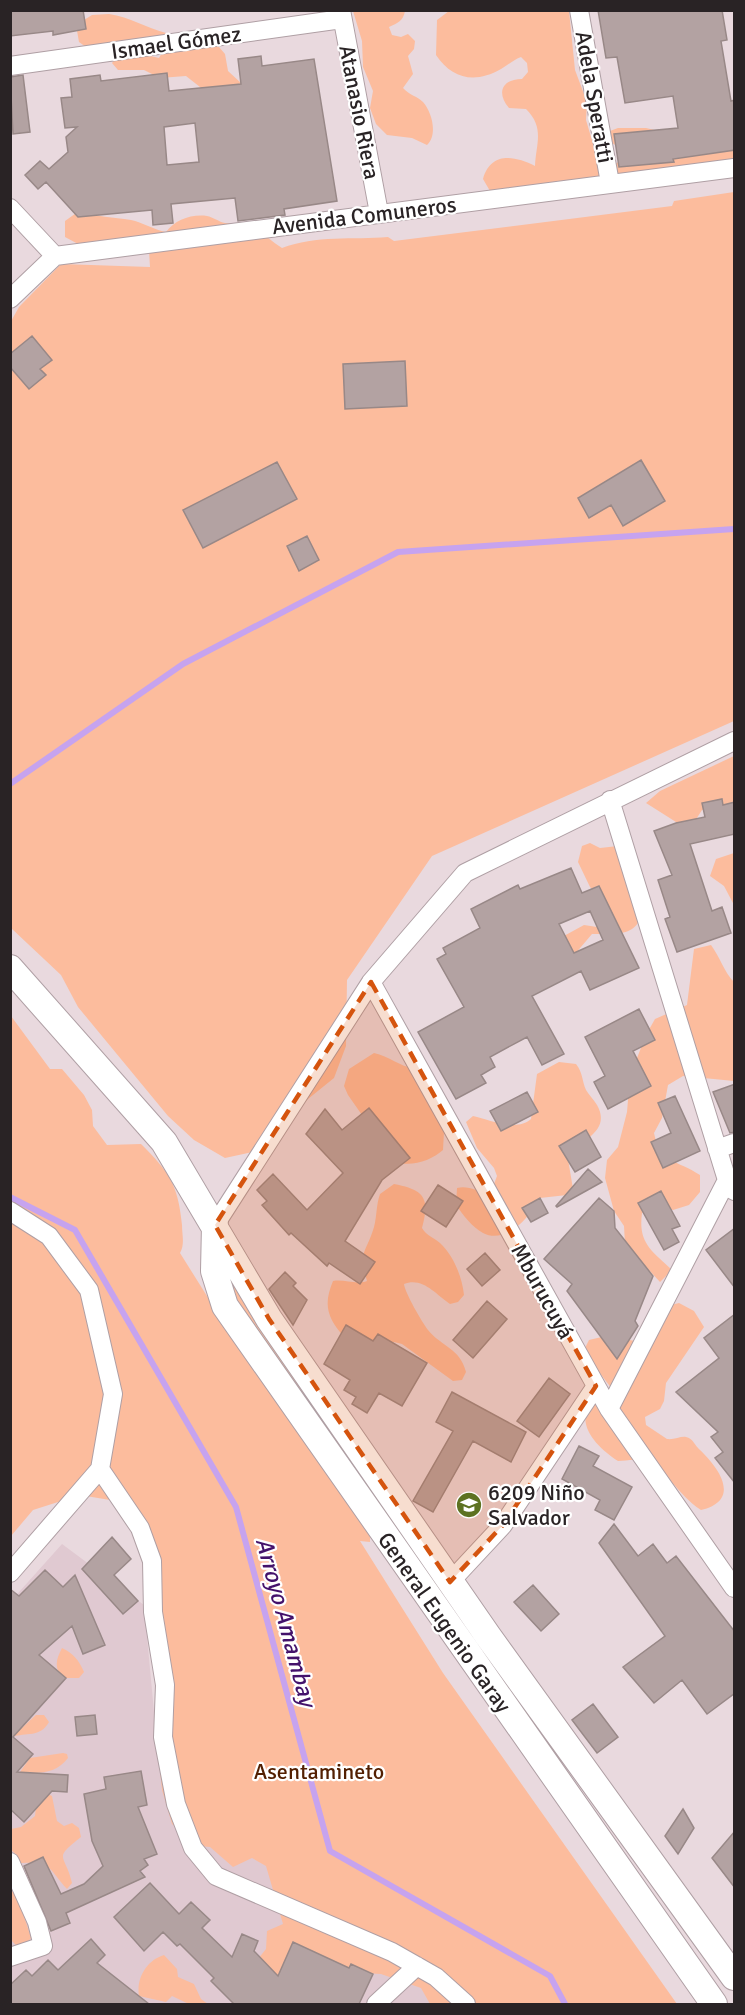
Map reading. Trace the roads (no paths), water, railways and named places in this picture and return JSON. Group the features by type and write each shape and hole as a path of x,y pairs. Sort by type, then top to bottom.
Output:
{"street":[{"name":"Adela Speratti","path":"579,10 610,183"},
{"name":"Ismael Gómez","path":"10,66 342,15"},
{"name":"Atanasio Riera","path":"342,15 379,213"},
{"name":"Avenida Comuneros","path":"55,256 735,168"},
{"path":"10,208 55,256 10,299"},
{"path":"215,1225 371,982 465,873 610,800 735,741"},
{"path":"609,1409 731,1186 726,1146 610,800"},
{"name":"General Eugenio Garay","path":"10,968 164,1142 269,1319 450,1582 735,1977"},
{"name":"Mburucuyá","path":"371,982 609,1409 735,1588"},
{"path":"10,1211 49,1236 89,1290 113,1394 99,1469 10,1573"},
{"name":"General Eugenio Garay","path":"215,1225 214,1271 225,1306 714,2004"},
{"path":"450,1582 503,1525 596,1386"},
{"path":"99,1469 140,1528 152,1561 153,1612 165,1685 163,1737 176,1804 193,1848 216,1876 392,1952 436,1977 466,2004"},
{"path":"10,1862 37,1922 43,1946 10,1958"},
{"path":"376,2004 417,1966"}],"waterway":[{"path":"10,784 183,664 398,552 734,529"},
{"name":"Arroyo Amambay","path":"10,1197 75,1230 236,1507 330,1851 550,1976 565,2004"}],"place":[{"name":"6209 Niño Salvador","path":"469,1505"}],"park label":[{"name":"Asentamineto","path":"319,1771"}]}
